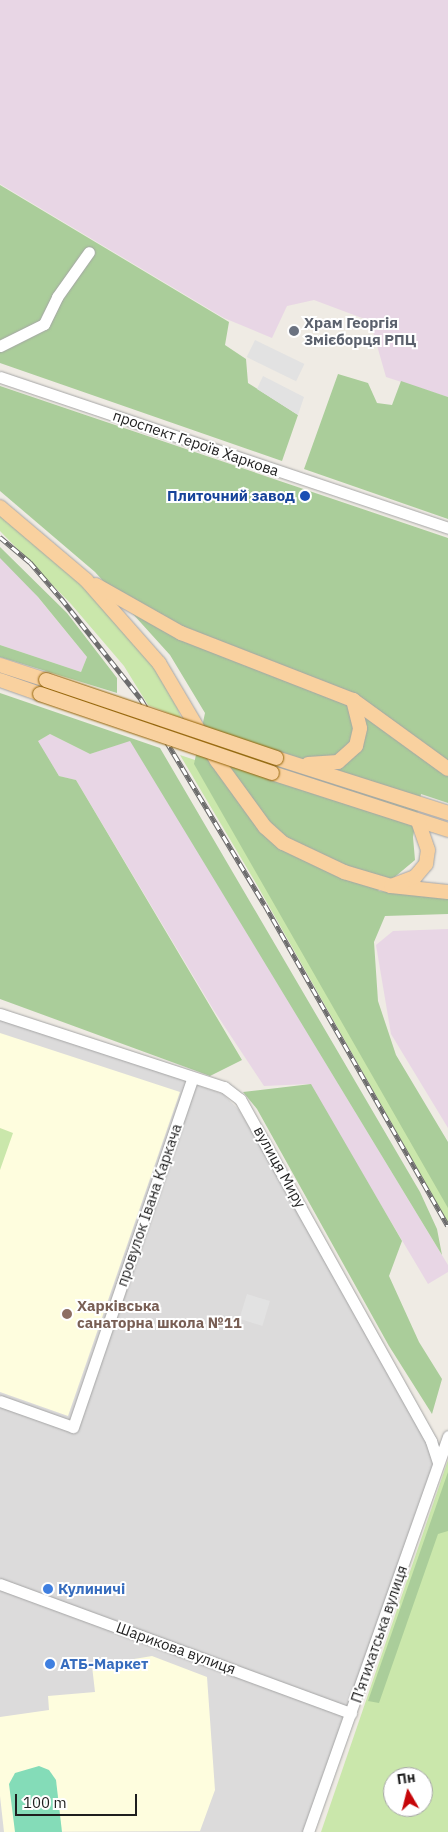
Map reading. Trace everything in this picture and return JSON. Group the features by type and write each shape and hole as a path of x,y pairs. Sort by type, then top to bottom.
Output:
{"main road":[{"path":"0,507 86,580 159,663 217,761 265,827 302,854 391,886 448,892"},
{"path":"86,580 180,633 354,700 448,769"},
{"path":"0,665 291,764 448,813"},
{"path":"0,680 272,773 448,830"},
{"path":"291,764 338,762 356,746 360,728 354,700"},
{"path":"391,886 415,877 426,864 428,850 418,821"}],"street":[{"path":"0,346 44,324 57,297 89,252"},
{"name":"проспект Героїв Харкова","path":"0,377 448,528"},
{"name":"вулиця Миру","path":"0,1014 192,1079 224,1087 240,1099 251,1115 431,1441 438,1462"},
{"name":"провулок Івана Каркача","path":"0,1401 73,1427 192,1079"},
{"name":"П’ятихатська вулиця","path":"308,1832 448,1436"},
{"name":"Шарикова вулиця","path":"0,1584 351,1713"}],"shaded area":[{"path":"0,0 448,0 448,397 386,377 370,321 314,300 287,306 272,338 224,318 0,184"},
{"path":"255,340 304,364 296,381 247,357"},
{"path":"263,376 304,397 298,415 257,389"},
{"path":"0,551 87,657 81,672 0,645"},
{"path":"50,734 90,754 130,740 448,1265 448,1272 428,1284 309,1084 264,1086 213,1009 76,780 59,776 37,741"},
{"path":"448,929 448,1128 391,1034 376,945 393,931"},
{"path":"0,1017 223,1094 239,1110 441,1446 303,1832 0,1832"},
{"path":"0,1033 180,1092 68,1416 0,1392"},
{"path":"247,1294 270,1301 262,1326 239,1319"},
{"path":"152,1656 207,1677 215,1790 200,1831 4,1832 0,1796 0,1717 49,1710 48,1696 95,1692 92,1666"}],"green space":[{"path":"0,185 229,322 225,345 246,359 248,383 298,415 282,461 0,363"},
{"path":"338,374 368,383 377,403 392,405 401,381 448,397 448,519 304,469"},
{"path":"0,386 448,538 448,803 421,794 413,837 415,860 378,891 448,896 448,914 385,916 374,942 378,1001 396,1055 448,1142 448,1208 194,764 205,713 170,655 95,572 0,491"},
{"path":"0,507 66,565 154,662 173,695 181,718 148,705 124,666 71,604 0,531"},
{"path":"0,547 67,613 117,678 117,693 0,657 0,645 81,672 87,657 38,597 0,558"},
{"path":"0,693 160,748 420,1192 437,1229 442,1255 130,741 90,754 50,734 38,741 59,776 76,780 242,1060 210,1076 0,999"},
{"path":"180,755 195,760 258,855 448,1172 448,1223 257,885"},
{"path":"311,1084 402,1241 389,1276 419,1342 442,1379 432,1414 389,1346 257,1109 243,1092"},
{"path":"0,1128 13,1133 0,1170"},
{"path":"448,1460 448,1832 321,1832"},
{"path":"448,1472 448,1531 438,1534 379,1703 368,1701"},
{"path":"39,1766 49,1770 56,1780 62,1832 15,1832 9,1784 15,1773"}],"railway":[{"path":"0,537 30,562 141,699 265,905 448,1226"}],"place":[{"name":"Храм Георгія Змієборця РПЦ","path":"294,331"},
{"name":"Плиточний завод","path":"305,496"},
{"name":"Харківська санаторна школа №11","path":"67,1314"},
{"name":"Кулиничі","path":"48,1589"},
{"name":"АТБ-Маркет","path":"50,1664"}]}
